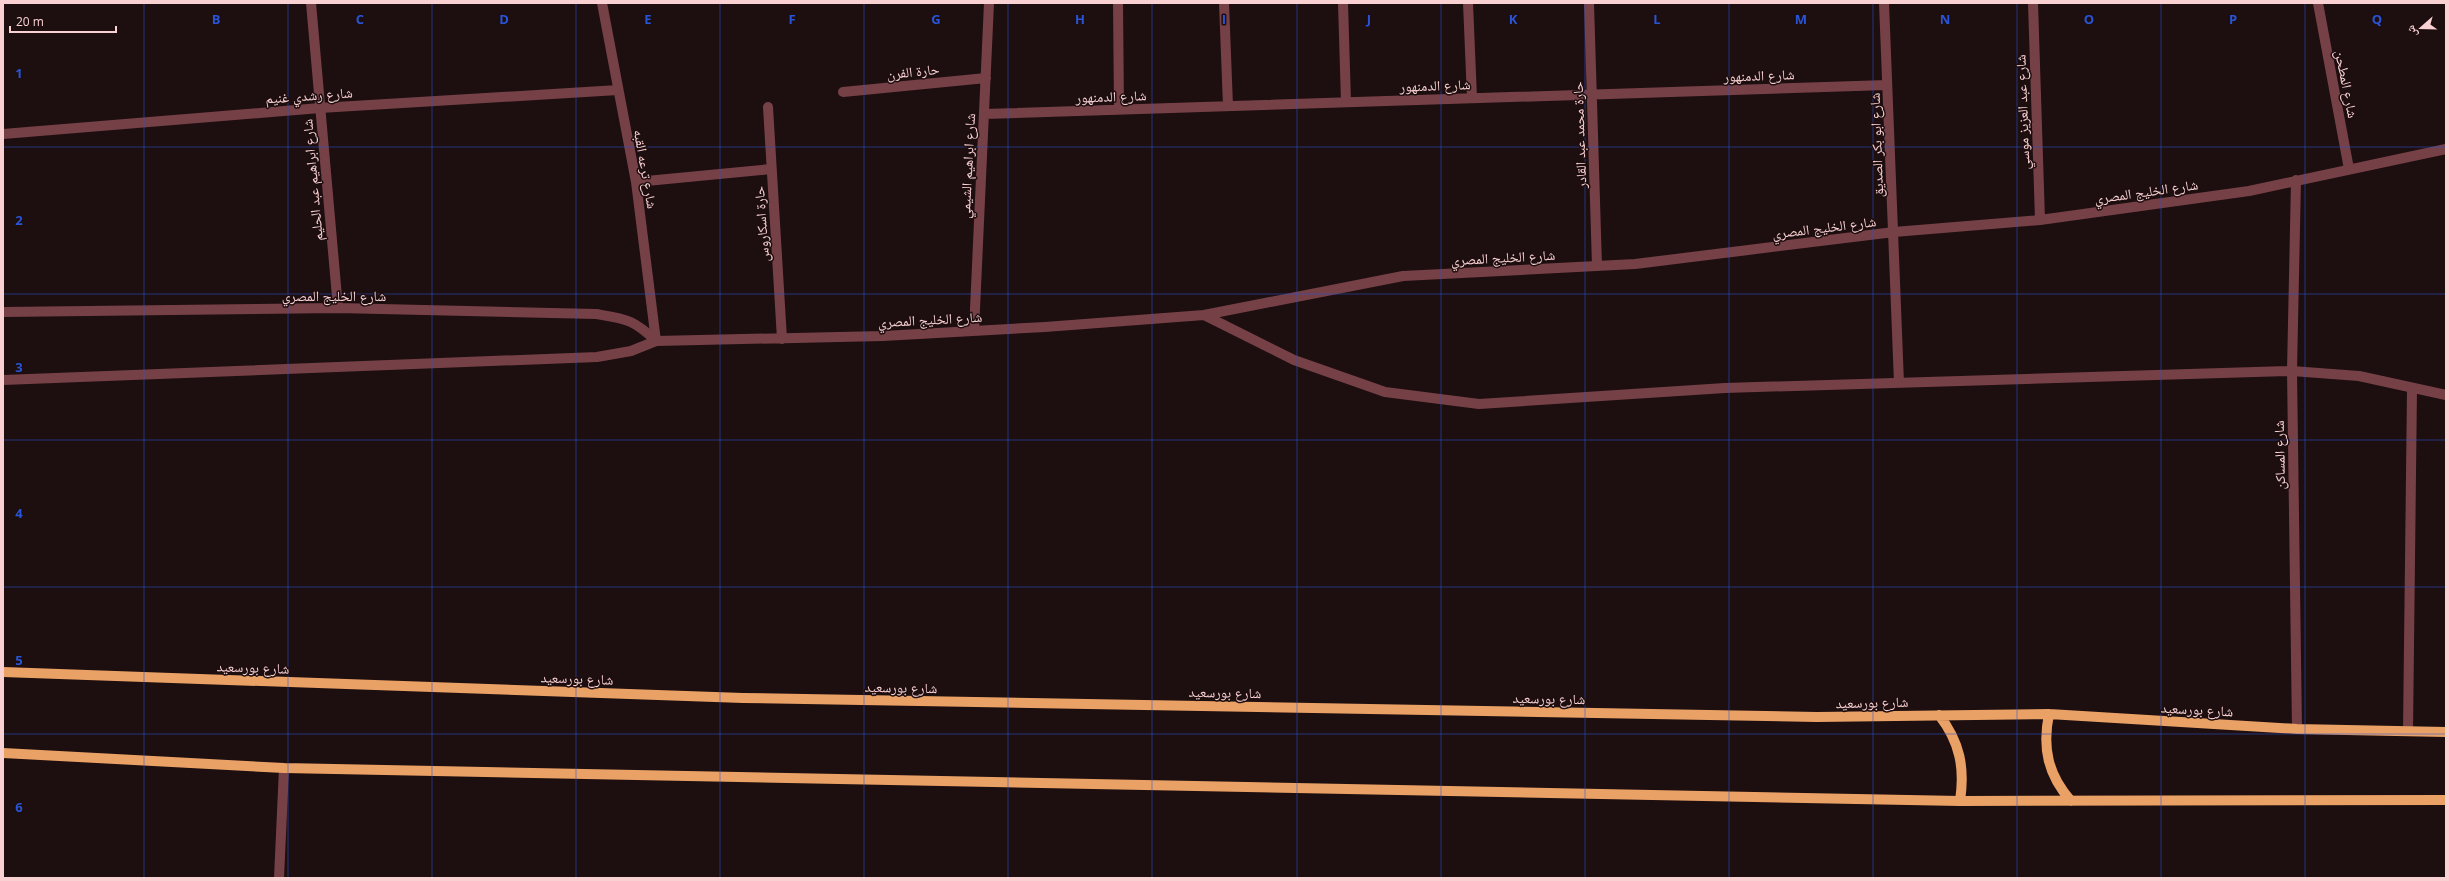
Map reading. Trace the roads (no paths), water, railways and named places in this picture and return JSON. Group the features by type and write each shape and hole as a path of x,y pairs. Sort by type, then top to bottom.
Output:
{"main road":[{"name":"شارع بورسعيد","path":"3,672 751,698 1817,717 2049,714 2297,729 2446,732"},
{"path":"2049,714 2045,733 2046,752 2050,770 2058,787 2071,801"},
{"path":"1939,715 1950,730 1958,747 1962,765 1960,802"},
{"path":"3,753 284,768 1960,802 2446,800"}],"street":[{"name":"شارع ابراهيم عبد الحليم","path":"311,3 338,308"},
{"name":"شارع ترعه القبه","path":"602,3 636,182 656,340"},
{"name":"شارع ابراهيم الشيمي","path":"974,331 989,3"},
{"path":"1118,3 1119,109"},
{"path":"1224,3 1228,106"},
{"path":"1343,3 1346,102"},
{"path":"1468,3 1472,98"},
{"name":"حارة محمد عبد القادر","path":"1589,3 1598,266"},
{"name":"شارع ابو بكر الصديق","path":"1884,3 1899,383"},
{"name":"شارع عبد العزيز موسي","path":"2033,3 2040,220"},
{"name":"شارع المطحن","path":"2318,3 2349,169"},
{"name":"حارة الفرن","path":"843,92 986,78"},
{"name":"شارع الدمنهور","path":"984,114 1887,85"},
{"name":"شارع رشدي غنيم","path":"3,134 320,108 618,90"},
{"name":"حارة اسكاروس","path":"768,108 782,339"},
{"name":"شارع الخليج المصري","path":"3,380 597,357 631,351 656,340 782,339 974,331 1204,315 1403,276 1634,264 1894,232 2040,220 2249,191 2446,149"},
{"path":"636,182 771,169"},
{"name":"شارع المساكن","path":"2296,180 2292,371 2297,729"},
{"name":"شارع الخليج المصري","path":"3,312 338,308 596,314 627,319 641,326 656,340"},
{"path":"1204,315 1294,360 1385,392 1479,404 1725,388 2292,371 2359,376 2412,389 2446,395"},
{"path":"2408,731 2412,389"},
{"path":"279,878 284,768"}]}
